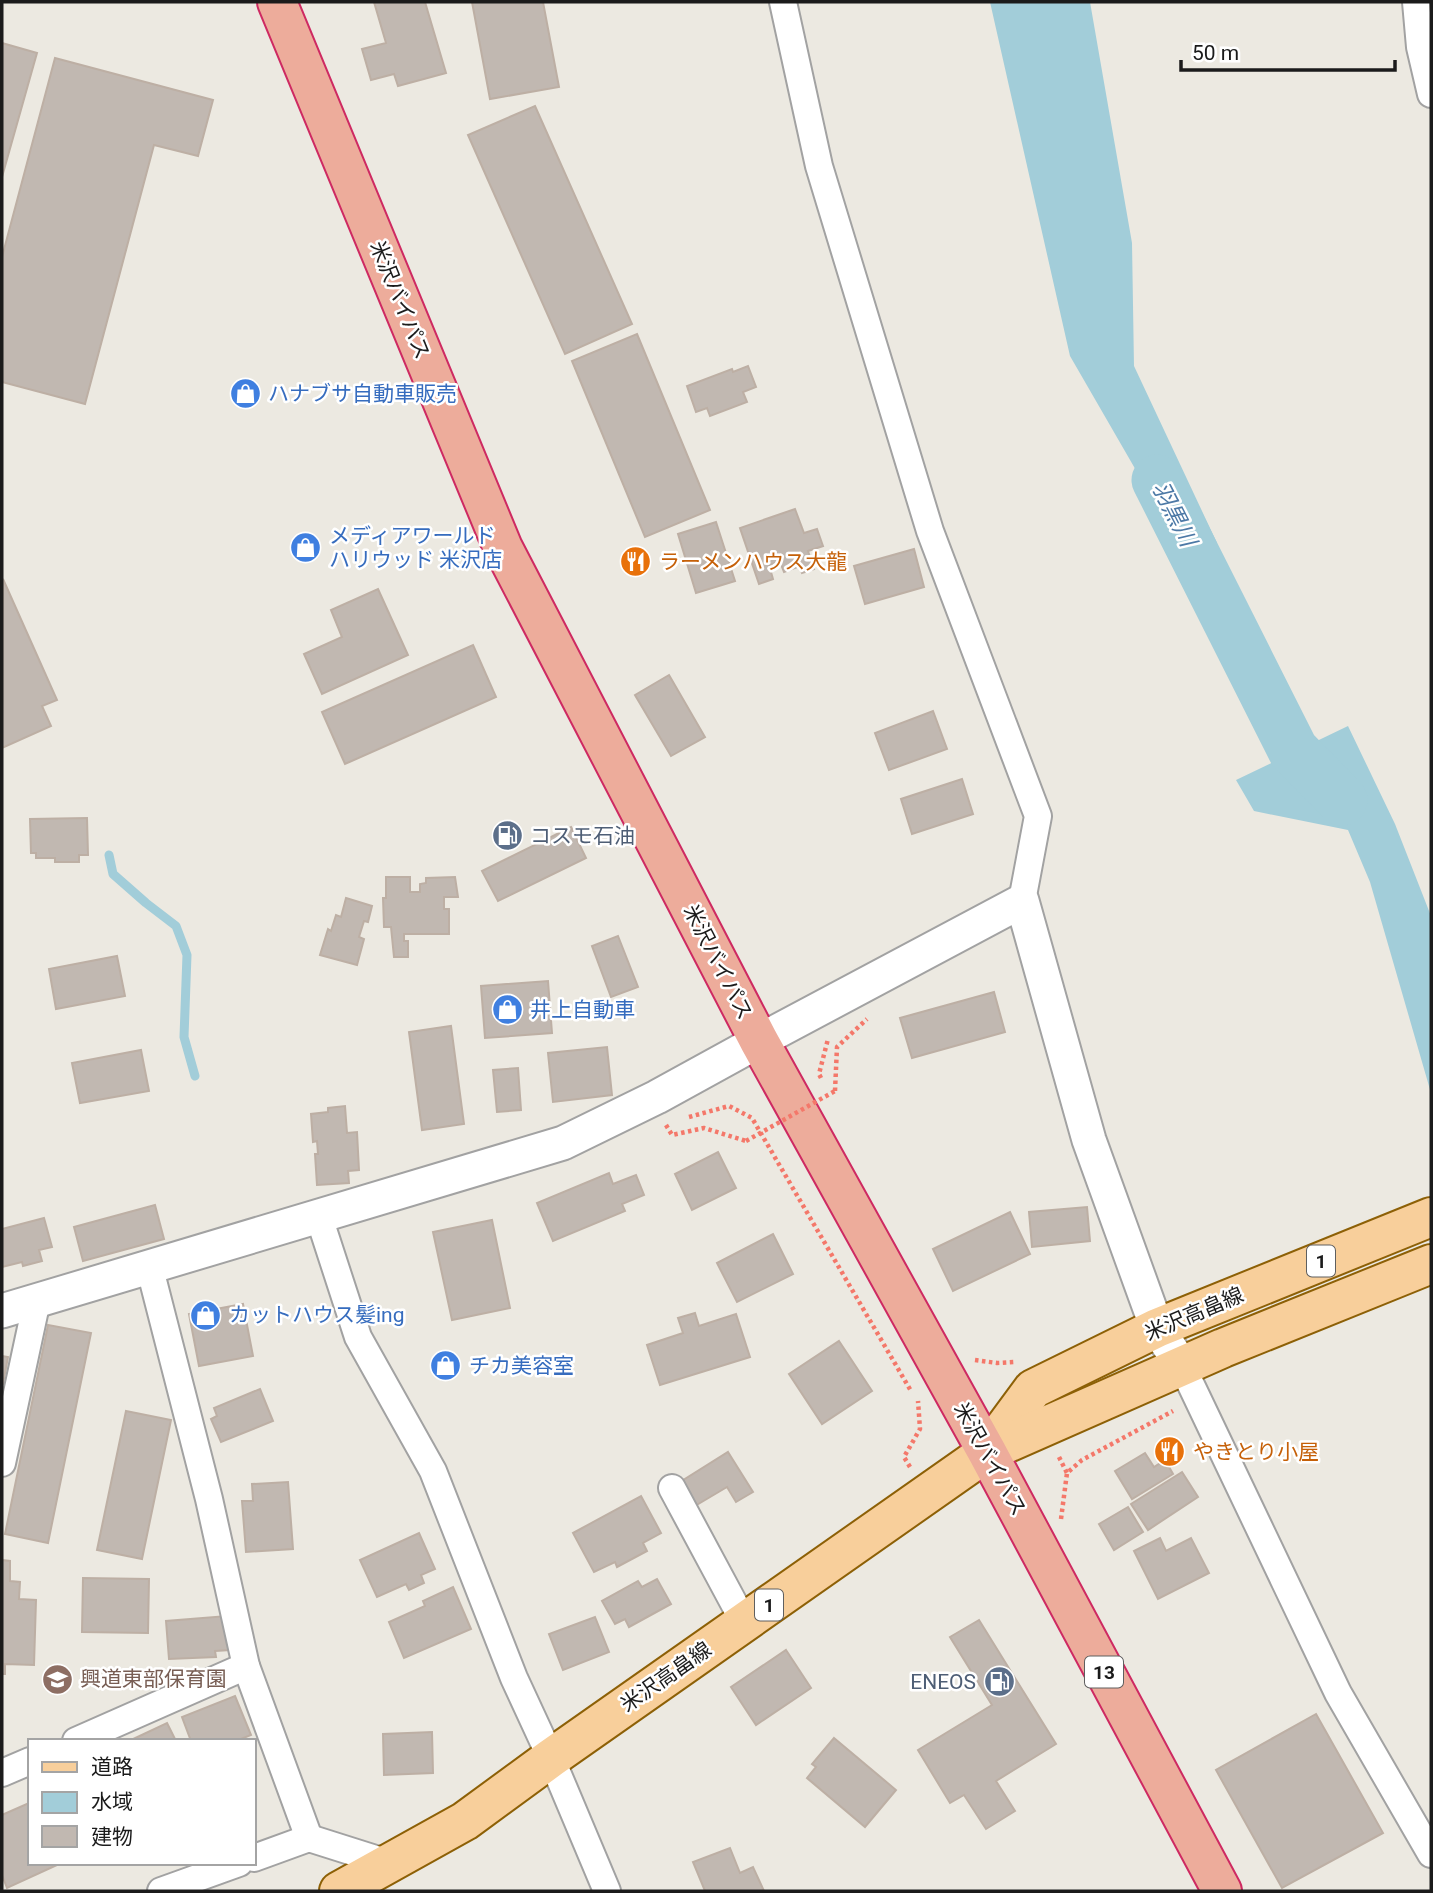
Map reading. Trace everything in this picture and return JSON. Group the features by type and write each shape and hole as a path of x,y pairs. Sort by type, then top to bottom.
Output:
{"highway":[{"name":"米沢バイパス","path":"277,2 503,548 759,1041 987,1452 1222,1891"}],"main road":[{"name":"米沢高畠線","path":"987,1452 1033,1389 1157,1328 1431,1217"},
{"name":"米沢高畠線","path":"339,1891 465,1821 987,1452 1190,1382 1223,1348 1431,1264"}],"street":[{"path":"783,2 819,166 930,531 1038,816 1023,901 1089,1140 1157,1328 1190,1382 1338,1693 1431,1854"},
{"path":"1416,2 1420,47 1431,94"},
{"path":"2,1311 150,1269 564,1143 657,1097 1023,901"},
{"path":"318,1217 358,1338 433,1471 514,1678 607,1891"},
{"path":"150,1269 209,1499 246,1666 309,1838"},
{"path":"2,1462 37,1300"},
{"path":"672,1488 744,1622"},
{"path":"81,1739 246,1666"},
{"path":"2,1773 28,1762"},
{"path":"256,1857 309,1838 388,1863"},
{"path":"161,1891 233,1865"}],"path":[{"path":"856,1019 866,1012 868,1021 837,1047 835,1091 746,1142 704,1128 672,1135 665,1124 729,1106 751,1118 920,1405 920,1429 904,1457"},
{"path":"832,1099 819,1074 827,1040 837,1033"},
{"path":"969,1359 1010,1363"},
{"path":"1060,1527 1067,1473 1190,1382"}],"water":[{"path":"990,2 1090,2 1132,243 1134,366 1217,543 1178,543 1070,356"},
{"path":"1348,726 1395,824 1431,916 1431,1093 1370,882 1348,830 1254,811 1236,780"}],"building":[{"path":"374,2 425,2 446,73 398,86 394,74 371,80 362,49 386,43"},
{"path":"472,2 543,2 559,87 490,99"},
{"path":"2,43 37,53 2,177"},
{"path":"55,58 213,100 198,156 154,145 85,404 2,382 2,257"},
{"path":"535,106 632,324 565,354 468,135"},
{"path":"637,334 710,510 645,537 572,361"},
{"path":"748,366 756,387 743,392 747,402 710,416 707,408 696,412 687,386 732,369 733,372"},
{"path":"795,509 804,533 817,529 823,546 808,551 814,569 802,573 800,566 784,572 780,562 769,565 773,579 759,584 740,528"},
{"path":"716,522 735,581 696,593 678,534"},
{"path":"914,549 924,587 865,604 854,566"},
{"path":"3,579 57,700 42,706 51,726 2,748"},
{"path":"378,589 408,655 322,694 304,654 342,637 331,610"},
{"path":"473,645 496,697 345,764 322,712"},
{"path":"669,675 705,737 671,756 635,695"},
{"path":"933,711 947,749 889,770 875,733"},
{"path":"962,779 973,814 912,834 901,799"},
{"path":"87,818 88,855 79,855 79,862 55,862 55,858 36,858 36,853 31,853 30,819"},
{"path":"571,827 586,858 498,901 482,871"},
{"path":"386,877 410,877 410,892 420,892 420,884 426,883 426,878 455,877 458,897 444,897 444,909 449,909 449,934 404,934 404,941 408,941 408,957 394,957 391,927 384,927 383,898 386,898"},
{"path":"346,898 372,906 368,922 364,921 359,937 364,939 357,965 320,955 328,929 331,931 336,915 341,917"},
{"path":"618,936 638,987 611,997 592,946"},
{"path":"117,956 125,996 56,1009 49,969"},
{"path":"548,981 552,1033 485,1038 481,986"},
{"path":"994,992 1005,1032 912,1058 900,1018"},
{"path":"451,1026 464,1124 422,1130 409,1032"},
{"path":"607,1047 612,1095 553,1102 548,1053"},
{"path":"141,1050 149,1091 80,1103 72,1063"},
{"path":"518,1068 521,1110 497,1112 493,1070"},
{"path":"345,1106 347,1133 357,1132 359,1170 348,1171 349,1183 317,1185 317,1141 313,1142 311,1114"},
{"path":"718,1152 736,1188 692,1210 675,1174"},
{"path":"609,1173 613,1184 636,1175 644,1195 622,1204 625,1211 553,1241 537,1203"},
{"path":"155,1205 164,1239 83,1261 74,1227"},
{"path":"1087,1207 1090,1241 1032,1247 1029,1212"},
{"path":"1010,1212 1030,1254 953,1291 933,1249"},
{"path":"44,1218 52,1247 39,1250 42,1261 23,1266 22,1262 2,1267 2,1229"},
{"path":"492,1220 510,1308 452,1320 433,1232"},
{"path":"773,1234 793,1274 737,1302 717,1263"},
{"path":"243,1304 253,1356 199,1366 189,1314"},
{"path":"695,1313 699,1326 736,1314 750,1357 660,1385 647,1345 683,1333 678,1318"},
{"path":"48,1325 91,1333 48,1543 5,1534"},
{"path":"839,1341 872,1391 822,1424 789,1374"},
{"path":"2,1356 8,1357 3,1384 2,1384"},
{"path":"260,1389 273,1421 221,1442 211,1419 217,1416 214,1408"},
{"path":"126,1411 171,1420 142,1559 97,1550"},
{"path":"728,1452 753,1492 736,1502 727,1487 695,1506 680,1482"},
{"path":"1145,1453 1154,1467 1165,1460 1173,1474 1132,1499 1115,1471"},
{"path":"1182,1472 1198,1497 1148,1530 1131,1504"},
{"path":"288,1482 293,1549 246,1552 242,1501 253,1501 252,1484"},
{"path":"641,1496 661,1533 643,1543 647,1551 617,1567 615,1562 594,1572 573,1533"},
{"path":"1128,1507 1143,1532 1114,1550 1099,1524"},
{"path":"419,1533 435,1569 421,1575 424,1583 409,1590 406,1584 377,1597 360,1560"},
{"path":"1160,1538 1166,1551 1191,1538 1209,1573 1158,1599 1134,1551"},
{"path":"2,1560 10,1561 10,1581 20,1582 19,1599 36,1600 34,1665 5,1664 5,1674 2,1674"},
{"path":"83,1578 149,1579 148,1633 82,1632"},
{"path":"657,1579 671,1604 629,1627 625,1619 615,1624 602,1601 638,1581 642,1587"},
{"path":"453,1587 471,1629 404,1658 389,1622 425,1606 423,1601"},
{"path":"227,1616 230,1650 215,1651 216,1657 169,1659 166,1621"},
{"path":"595,1617 609,1652 563,1670 549,1634"},
{"path":"979,1620 1056,1744 996,1781 1015,1811 986,1829 964,1795 950,1803 918,1750 992,1705 950,1637"},
{"path":"786,1650 811,1688 756,1725 731,1687"},
{"path":"235,1696 251,1735 241,1739 190,1739 182,1717"},
{"path":"1316,1714 1383,1833 1282,1888 1216,1770"},
{"path":"167,1723 175,1739 133,1739"},
{"path":"432,1732 433,1773 384,1775 383,1734"},
{"path":"834,1738 896,1790 865,1827 807,1778 816,1767 812,1764"},
{"path":"28,1803 28,1865 57,1865 7,1888 2,1875 2,1815"},
{"path":"730,1848 740,1873 753,1867 764,1891 705,1891 693,1862"}],"waterway":[{"name":"羽黒川","path":"1157,480 1293,750 1342,800"},
{"path":"109,855 113,874 176,926 187,955 184,1037 195,1076"}],"place":[{"name":"ハナブサ自動車販売","path":"245,394"},
{"name":"メディアワールド ハリウッド 米沢店","path":"306,548"},
{"name":"ラーメンハウス大龍","path":"636,562"},
{"name":"コスモ石油","path":"507,836"},
{"name":"井上自動車","path":"507,1010"},
{"name":"カットハウス髪ing","path":"206,1315"},
{"name":"チカ美容室","path":"446,1366"},
{"name":"やきとり小屋","path":"1170,1452"},
{"name":"興道東部保育園","path":"57,1679"},
{"name":"ENEOS","path":"999,1682"}]}
